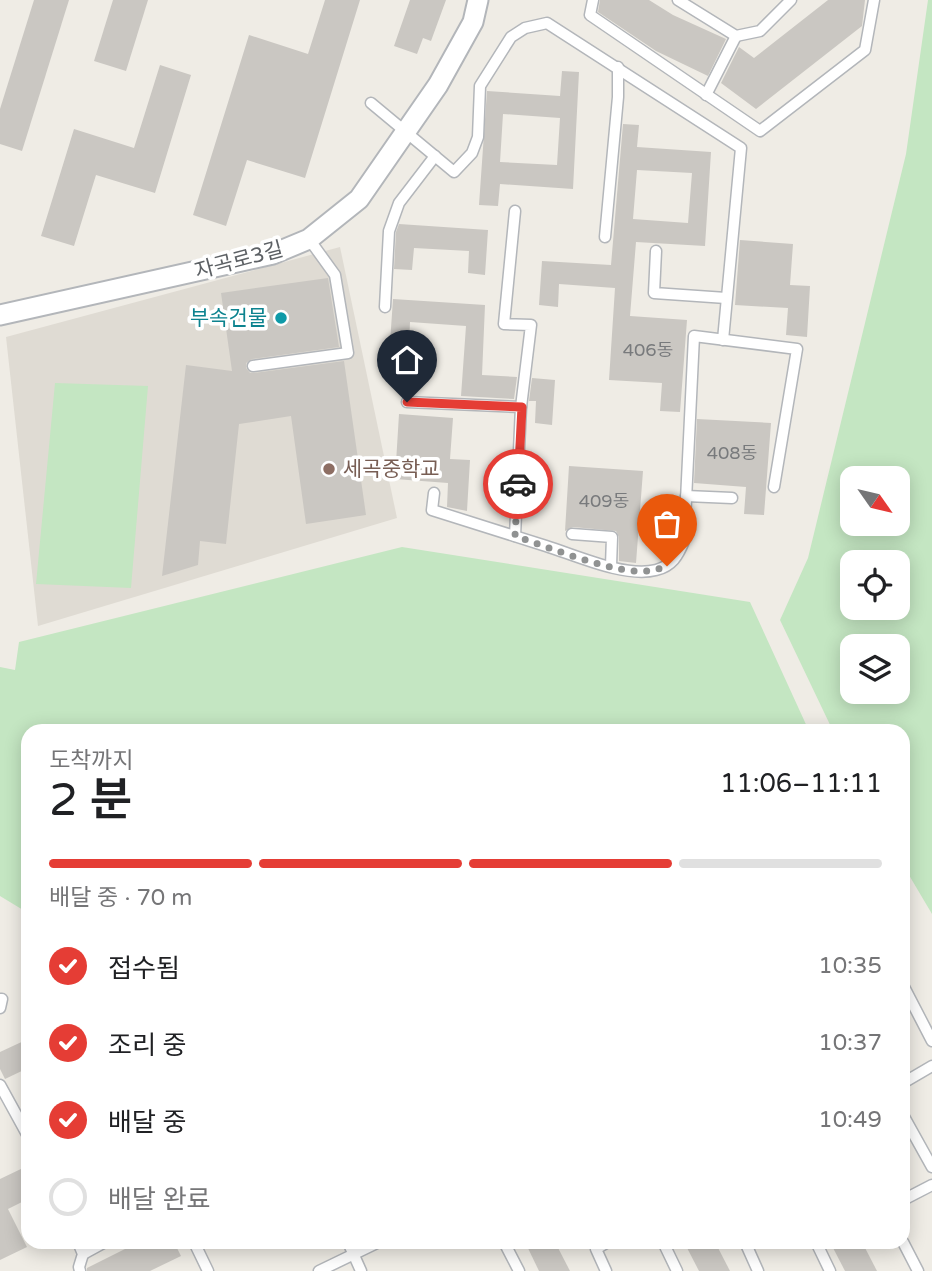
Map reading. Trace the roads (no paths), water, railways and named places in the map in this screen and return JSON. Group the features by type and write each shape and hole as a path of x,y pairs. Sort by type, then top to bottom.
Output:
{"street":[{"name":"자곡로3길","path":"0,315 272,254 309,239 359,199 438,85 474,22 478,0"}],"lane":[{"path":"593,0 590,15 760,131 865,50 874,0"},
{"path":"678,0 736,36 760,31 791,0"},
{"path":"371,103 454,172 472,153 478,137 480,86 511,37 525,28 547,23 741,148 723,340"},
{"path":"706,94 736,36"},
{"path":"606,237 618,97 618,67"},
{"path":"385,307 389,231 399,203 435,156"},
{"path":"515,211 503,324 531,325 522,407 515,536"},
{"path":"253,366 348,353 335,275 309,239"},
{"path":"656,251 654,293 726,298"},
{"path":"434,493 432,510 611,566 635,571 653,571 667,566 678,557 684,541 694,336 797,349 774,488"},
{"path":"407,402 522,407"},
{"path":"686,496 732,498"},
{"path":"572,534 612,537 611,566"},
{"path":"0,999 0,1008"},
{"path":"910,999 932,1041"},
{"path":"910,1079 932,1066"},
{"path":"0,1085 21,1123"},
{"path":"910,1128 932,1167"},
{"path":"910,1196 932,1185"},
{"path":"81,1249 83,1254"},
{"path":"77,1270 83,1254 92,1249"},
{"path":"197,1249 208,1271"},
{"path":"352,1249 361,1271"},
{"path":"319,1271 364,1249"},
{"path":"507,1249 516,1270"},
{"path":"596,1249 606,1271"},
{"path":"666,1249 677,1271"},
{"path":"748,1249 758,1271"},
{"path":"819,1249 830,1271"},
{"path":"907,1249 918,1271"}],"place":[{"name":"부속건물","path":"281,318"},
{"name":"세곡중학교","path":"329,469"}]}
